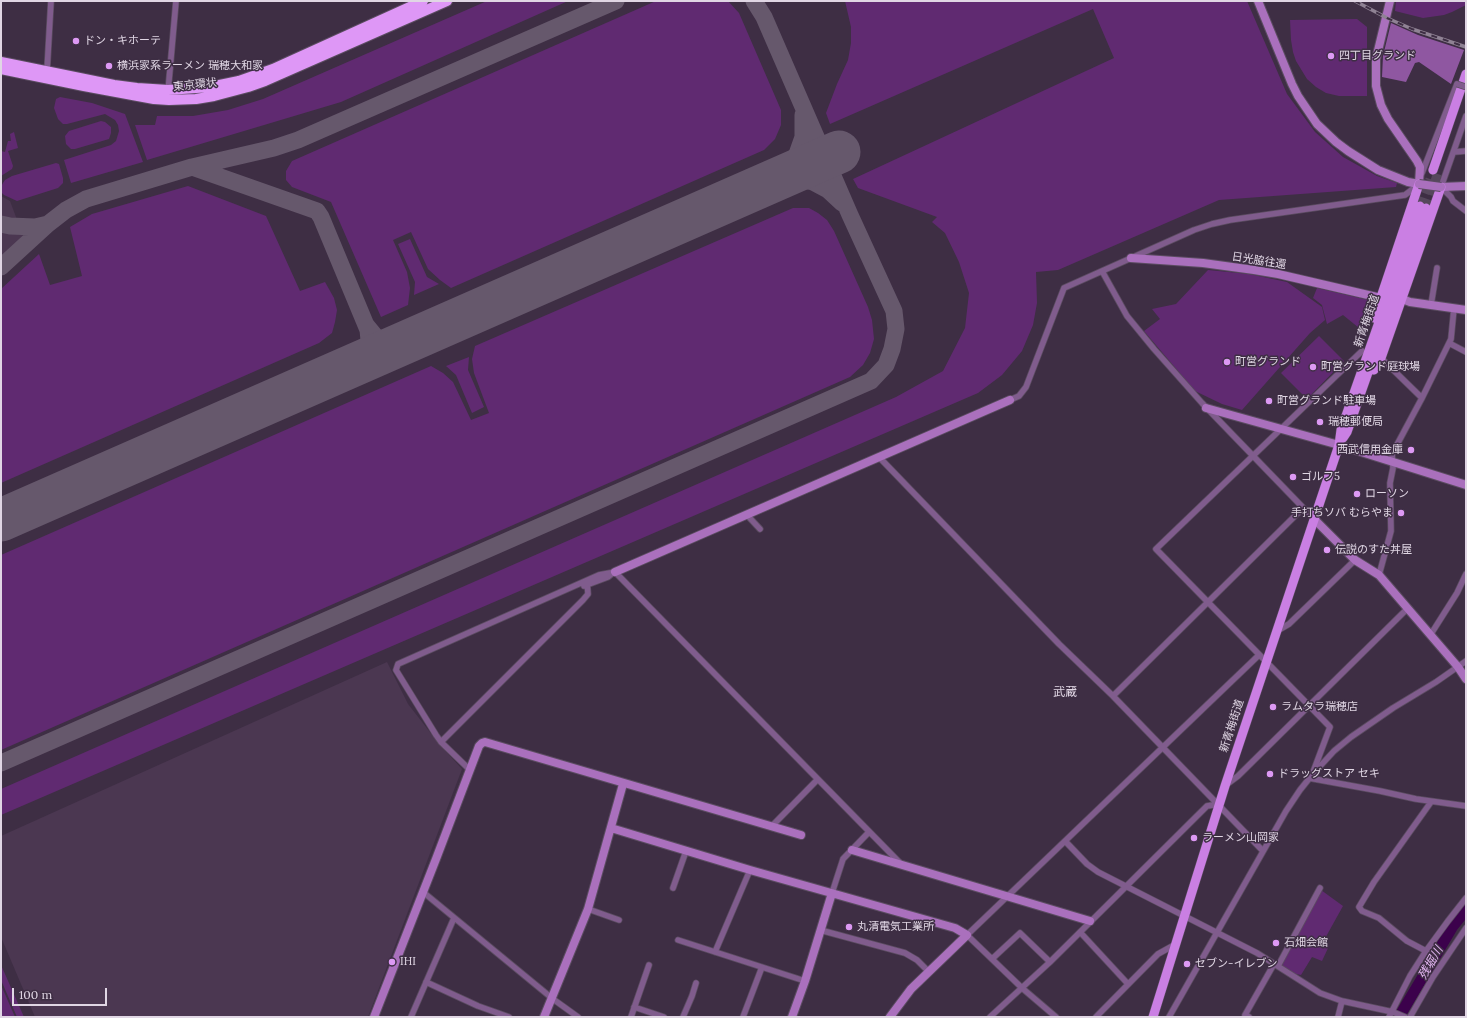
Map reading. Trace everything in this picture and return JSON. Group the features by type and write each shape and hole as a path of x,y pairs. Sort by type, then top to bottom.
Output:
{"highway":[{"name":"東京環状","path":"1,62 114,85 196,99 214,96 265,81 426,4 447,1"},
{"name":"東京環状","path":"1,69 141,97 168,95"}],"main road":[{"path":"1466,74 1436,171 1466,91"},
{"path":"1360,386 1358,366 1362,351 1419,184"},
{"path":"1360,386 1381,358 1441,187"},
{"name":"新青梅街道","path":"1153,1017 1225,786 1262,658 1275,632 1339,445 1347,432 1360,386 1423,207"}],"street":[{"path":"47,71 51,1"},
{"path":"168,95 176,1"},
{"path":"1258,1 1292,84 1301,102 1317,124 1336,142 1378,170 1408,182 1441,187 1466,186"},
{"path":"1390,1 1376,58 1376,86 1381,105 1388,119 1417,161 1420,168 1419,184"},
{"path":"470,770 441,742 396,670 398,664 552,596 587,583 607,573 615,572 1019,396 1026,387 1064,288 1194,230 1212,224 1230,220 1405,195 1419,184 1429,153 1457,84 1466,87"},
{"path":"1441,187 1466,116"},
{"path":"1454,152 1466,151"},
{"path":"1441,187 1453,201 1466,211"},
{"name":"日光脇往還","path":"1131,258 1203,263 1254,270 1278,274 1381,298"},
{"path":"1431,305 1437,268"},
{"path":"1102,271 1127,316 1206,408 1252,457 1355,560 1379,575 1458,667 1466,679"},
{"path":"1402,299 1466,310"},
{"path":"1379,575 1391,531 1390,483 1393,468 1392,454 1451,339 1454,308"},
{"path":"1449,343 1466,352"},
{"path":"1310,776 1330,727 1156,549 1362,351"},
{"path":"1381,358 1422,398"},
{"path":"1206,408 1339,445 1466,485"},
{"path":"879,457 1059,644 1113,696 1264,851"},
{"path":"1113,696 1303,508"},
{"path":"747,515 760,529"},
{"path":"1275,632 1289,624 1355,560"},
{"path":"615,572 902,866"},
{"path":"1430,634 1457,593 1466,574"},
{"path":"441,742 583,600 588,594 587,583"},
{"path":"1225,786 1238,776 1408,608"},
{"path":"890,1017 911,989 1007,896 1066,842 1162,747 1262,658"},
{"path":"1169,1017 1286,811 1310,776 1334,751 1351,737 1458,667 1466,660"},
{"path":"374,1017 479,746 485,742 623,784 801,835"},
{"path":"1310,776 1431,802 1466,806"},
{"path":"772,826 817,780"},
{"path":"544,1017 588,908 623,784"},
{"path":"1426,951 1407,941 1379,918 1362,911 1359,907 1374,882 1431,802"},
{"path":"990,1017 1050,962 1207,806 1219,804"},
{"path":"611,828 750,870 955,928 967,935 1022,988 1056,1017"},
{"path":"792,1017 805,982 843,859 869,832"},
{"path":"1066,842 1087,864 1098,872 1257,953 1320,993 1342,1001 1405,1017"},
{"path":"852,850 1090,921"},
{"path":"673,888 686,851"},
{"path":"716,952 750,870"},
{"path":"1249,1017 1245,1015 1276,965 1320,888"},
{"path":"423,892 552,998 578,1017"},
{"path":"1391,1014 1410,976 1426,951 1466,898"},
{"path":"588,908 619,920"},
{"path":"411,1017 454,918"},
{"path":"1410,1017 1433,977 1466,928"},
{"path":"820,930 905,953 917,960 929,972"},
{"path":"1080,932 1128,984"},
{"path":"992,960 1020,933 1050,962"},
{"path":"678,940 805,982"},
{"path":"1096,1017 1158,954 1176,944"},
{"path":"631,1017 649,965"},
{"path":"743,1017 762,967"},
{"path":"426,982 478,1006 509,1017"},
{"path":"683,1017 696,983"},
{"path":"1338,1017 1342,1001"},
{"path":"634,1007 664,1017"}],"shaded area":[{"path":"487,1 568,1 341,102 147,160 135,125 155,125 157,116 193,116 228,110 263,99"},
{"path":"656,1 728,1 739,13 781,110 781,125 775,139 764,150 451,288 428,269 411,232 393,240 407,272 410,288 408,305 381,317 331,202 292,187 286,180 286,171 292,161"},
{"path":"845,1 1247,1 1287,94 1315,132 1343,157 1377,176 1397,183 1396,187 1219,200 1058,270 1036,272 1037,303 1033,325 1022,351 1002,375 978,393 1,815 1,789 896,397 943,371 965,328 969,293 959,262 945,233 932,222 937,217 858,188 853,179 1114,58 1093,9 830,124 826,113 848,60 851,43 851,27"},
{"path":"1396,1 1466,1 1466,5 1444,15 1423,18 1395,11"},
{"name":"四丁目グランド","path":"1357,19 1367,27 1367,96 1339,96 1326,93 1307,79 1296,61 1291,40 1290,20"},
{"path":"1391,23 1418,35 1464,50 1451,84 1419,62 1415,63 1406,82 1382,77 1383,56"},
{"path":"60,97 92,103 125,114 143,162 71,183 64,160 111,145 116,141 119,131 115,120 105,114 63,124 58,119 54,108 56,99"},
{"path":"101,121 105,122 111,127 109,139 75,149 71,149 66,144 65,136 69,131"},
{"path":"14,132 18,148 8,151 13,166 12,169 1,176 1,151 5,152 8,141 11,141 10,134"},
{"path":"56,163 59,164 63,178 63,183 58,188 17,201 1,192 1,187 5,180 12,176"},
{"path":"188,186 266,216 300,291 325,282 334,298 337,310 332,333 319,343 1,483 1,289 39,254 50,285 82,276 70,227 92,214"},
{"path":"1,196 10,201 28,249 1,273"},
{"path":"793,208 809,208 827,220 834,231 868,307 872,320 874,339 870,353 863,365 850,377 1,750 1,555 431,366 443,373 453,382 471,420 489,413 474,373 472,359 475,346"},
{"path":"410,239 427,277 439,284 414,295 415,282 398,244"},
{"name":"町営グランド","path":"1208,270 1249,274 1287,282 1322,307 1325,320 1310,333 1242,410 1222,404 1195,391 1144,331 1160,319 1152,309 1176,304"},
{"path":"1317,288 1373,301 1364,332 1343,315 1327,324 1322,305 1313,298"},
{"name":"町営グランド庭球場","path":"1319,336 1344,361 1307,399 1281,373"},
{"path":"469,357 468,370 484,407 472,413 456,375 446,366"},
{"path":"387,662 408,704 440,745 462,769 368,1017 35,1017 1,937 1,836"},
{"path":"1321,890 1343,906 1323,942 1329,946 1322,961 1312,957 1301,975 1291,973 1280,965"},
{"path":"1,965 24,1017 17,1017 1,980"},
{"path":"1,985 15,1017 1,1017"}],"waterway":[{"name":"残堀川","path":"1399,1017 1453,926 1466,910"}],"taxiway":[{"path":"1,267 48,224 66,210 86,199 192,167 274,148 298,140 616,1"},
{"path":"1,763 871,381 886,365 892,349 896,329 894,311 850,215 764,17 754,1"},
{"path":"770,182 786,169 797,154 803,137 803,115"},
{"path":"192,167 317,211 321,217 368,330 369,340 366,349 354,365"},
{"path":"766,184 787,179 813,182 828,190 842,203"},
{"path":"1,224 10,226 35,227 48,224"},
{"path":"366,325 375,336 384,341 402,344"}],"runway":[{"path":"1,520 839,152"}],"tunnel":[{"path":"1426,208 1438,172"},
{"path":"1420,206 1430,179"}],"railway":[{"path":"1355,1 1412,29 1466,47"}],"place":[{"name":"ドン・キホーテ","path":"76,41"},
{"name":"四丁目グランド","path":"1331,56"},
{"name":"横浜家系ラーメン 瑞穂大和家","path":"109,66"},
{"name":"町営グランド","path":"1227,362"},
{"name":"町営グランド庭球場","path":"1313,367"},
{"name":"町営グランド駐車場","path":"1269,401"},
{"name":"瑞穂郵便局","path":"1320,422"},
{"name":"西武信用金庫","path":"1411,450"},
{"name":"ゴルフ5","path":"1293,477"},
{"name":"ローソン","path":"1357,494"},
{"name":"手打ちソバ むらやま","path":"1401,513"},
{"name":"伝説のすた丼屋","path":"1327,550"},
{"name":"ラムタラ瑞穂店","path":"1273,707"},
{"name":"ドラッグストア セキ","path":"1270,774"},
{"name":"ラーメン山岡家","path":"1194,838"},
{"name":"丸清電気工業所","path":"849,927"},
{"name":"石畑会館","path":"1276,943"},
{"name":"IHI","path":"392,962"},
{"name":"セブン-イレブン","path":"1187,964"}],"district":[{"name":"武蔵","path":"1065,693"}]}
